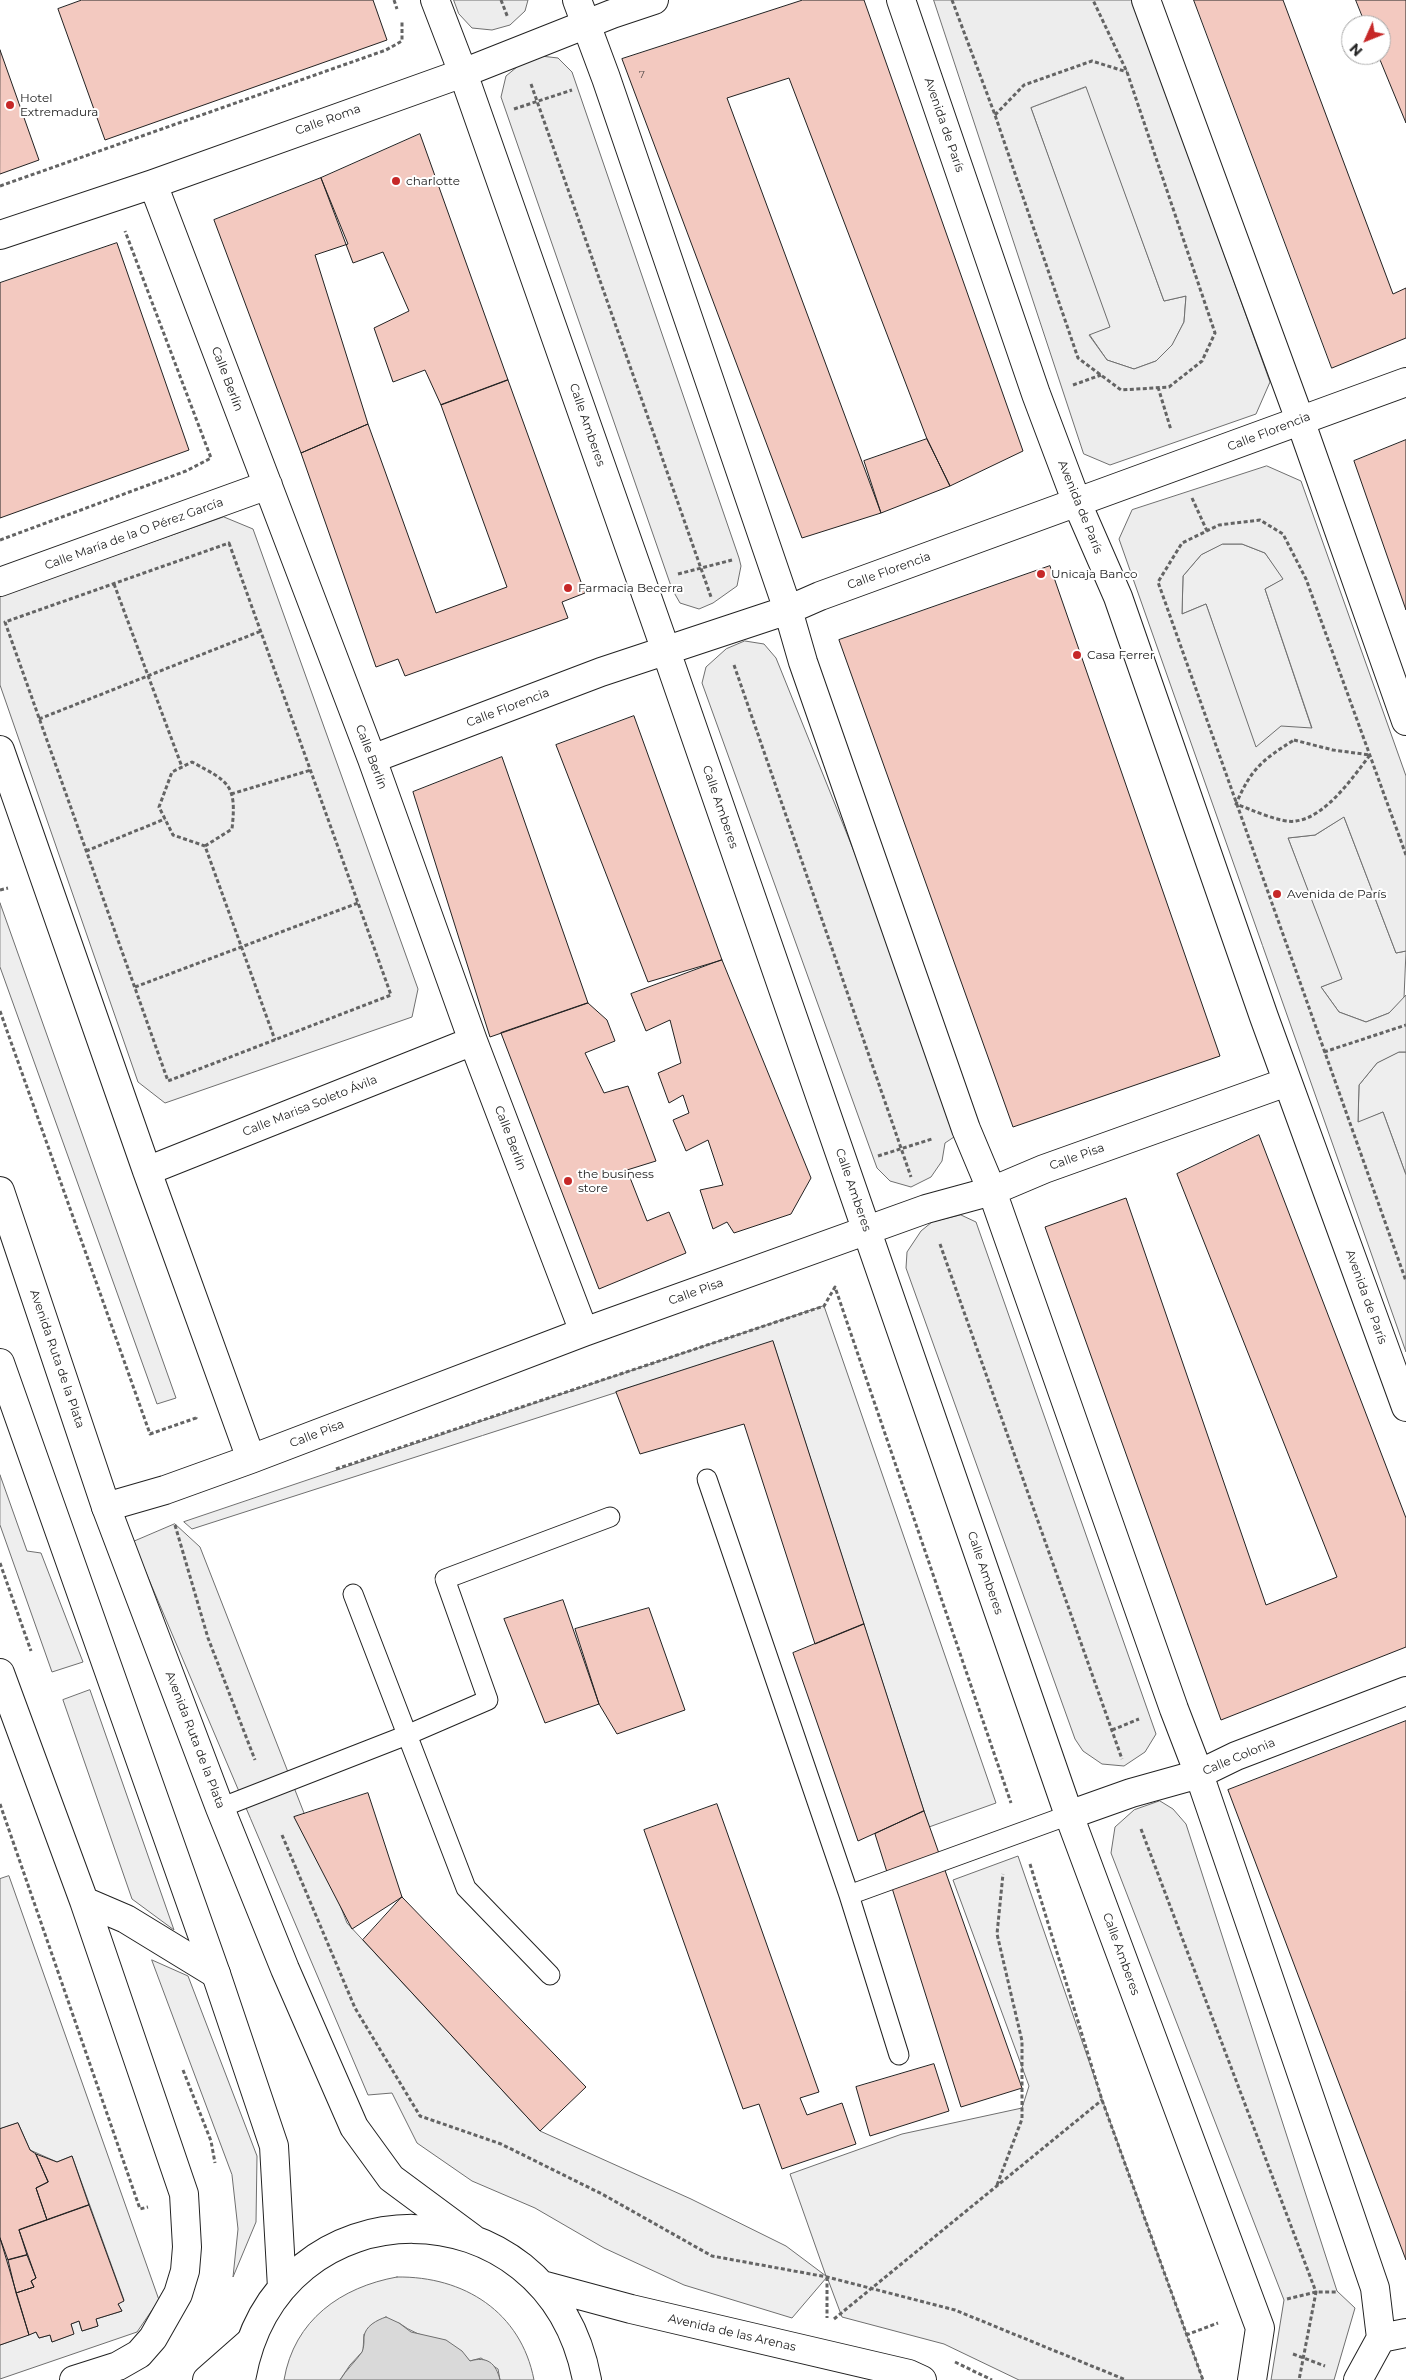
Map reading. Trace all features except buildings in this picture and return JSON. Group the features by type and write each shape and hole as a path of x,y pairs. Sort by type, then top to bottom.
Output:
{"street":[{"name":"Calle Amberes","path":"434,0 463,73 666,651 1070,1815 1260,2328 1252,2380"},
{"name":"Calle Roma","path":"0,236 153,184 463,73 581,12 654,0"},
{"name":"Avenida de París","path":"901,0 1036,394 1077,503 1118,597 1287,1082 1406,1407"},
{"path":"1146,0 1300,420 1406,721"},
{"path":"581,12 609,87 788,610 803,662 966,1129 992,1191 1170,1700 1198,1774 1393,2336 1358,2380"},
{"name":"Calle Berlín","path":"153,184 372,760 473,1041 584,1332"},
{"name":"Calle Florencia","path":"372,760 601,672 788,610 829,592 1406,382"},
{"name":"Calle María de la O Pérez García","path":"0,582 268,485"},
{"path":"0,750 147,1172 251,1459"},
{"name":"Calle Marisa Soleto Ávila","path":"147,1172 473,1041"},
{"name":"Calle Pisa","path":"106,1507 165,1490 584,1332 926,1209 992,1191 1044,1169 1287,1082"},
{"name":"Avenida Ruta de la Plata","path":"0,1191 106,1507 220,1808 284,1969 354,2127 391,2178 472,2238"},
{"path":"0,1363 216,1974 274,2146 282,2288"},
{"path":"0,1673 84,1901 184,2194 187,2248 185,2271 178,2294 153,2338 139,2354 118,2366 74,2380"},
{"name":"Calle Colonia","path":"1070,1815 1131,1793 1198,1774 1236,1756 1406,1692"},
{"path":"84,1901 126,1919 216,1974"},
{"path":"241,2380 249,2343 258,2323 282,2288 318,2256 350,2240 369,2234 411,2228 432,2229 472,2238 510,2257 542,2285 567,2319 576,2338 587,2380"},
{"name":"Avenida de las Arenas","path":"542,2285 631,2309 909,2374 922,2380"},
{"path":"207,2380 249,2343"}],"lane":[{"path":"707,1479 849,1895 899,2055"},
{"path":"220,1808 407,1735 488,1700 445,1579 610,1517"},
{"path":"353,1594 466,1888 550,1975"},
{"path":"849,1895 1070,1815"}],"path":[{"path":"0,186 386,50 402,41 402,24 394,0"},
{"path":"501,0 510,25"},
{"path":"952,0 995,115 1078,358 1121,390 1170,386 1202,361 1215,333 1127,72 1093,0"},
{"path":"995,115 1024,85 1092,61 1127,72"},
{"path":"529,80 713,603"},
{"path":"506,112 577,88"},
{"path":"0,540 186,472 211,458 124,230"},
{"path":"1070,386 1101,375"},
{"path":"1158,387 1172,433"},
{"path":"1189,491 1207,531"},
{"path":"1406,854 1306,579 1283,534 1260,520 1219,525 1182,543 1158,582 1406,1281"},
{"path":"229,543 392,995 168,1081 5,622 114,584 229,543"},
{"path":"677,575 739,558"},
{"path":"114,584 182,767"},
{"path":"39,719 261,631"},
{"path":"732,657 914,1184"},
{"path":"1236,804 1246,780 1266,757 1294,740 1333,750 1370,755"},
{"path":"1236,804 1262,815 1295,822 1322,810 1345,788 1370,755"},
{"path":"192,762 225,780 235,803 232,829 205,846 173,835 159,807 172,772 192,762"},
{"path":"231,794 311,770"},
{"path":"86,851 165,819"},
{"path":"205,846 275,1040"},
{"path":"6,880 12,897"},
{"path":"0,890 8,888"},
{"path":"135,987 358,903"},
{"path":"0,1011 150,1434 196,1418 193,1409"},
{"path":"1324,1052 1406,1024"},
{"path":"872,1157 966,1129"},
{"path":"939,1241 1124,1766"},
{"path":"1112,1730 1142,1718"},
{"path":"0,1804 140,2209 184,2194"},
{"path":"1141,1828 1316,2292 1299,2380"},
{"path":"282,1835 355,2008 420,2116 501,2144 602,2194 712,2256 827,2277 955,2310 1126,2380"},
{"path":"1013,1836 1102,2100 1203,2380"},
{"path":"996,2186 1022,2119 1022,2041 997,1934 1013,1836"},
{"path":"798,2348 1102,2100"},
{"path":"1284,2300 1316,2292 1337,2292"},
{"path":"1186,2336 1220,2323"},
{"path":"1258,2339 1358,2380"}],"shaded area":[{"path":"454,0 528,0 525,11 510,25 492,30 472,28 459,14"},
{"path":"934,0 1133,0 1270,382 1256,414 1110,465 1084,454","holes":["1086,87 1164,301 1186,296 1184,322 1172,345 1156,361 1134,369 1107,360 1089,335 1110,327 1031,108"]},
{"path":"541,56 558,58 572,72 739,558 741,566 737,586 713,603 699,609 680,603 672,589 501,97 506,76 523,62"},
{"path":"1087,87 1164,301 1186,296 1184,322 1172,346 1156,361 1134,369 1107,360 1089,334 1109,327 1031,108"},
{"name":"Avenida de París","path":"1267,466 1301,481 1406,776 1406,951 1396,953 1344,817 1315,835 1288,838 1342,979 1321,987 1339,1012 1366,1022 1389,1013 1406,995 1406,1052 1399,1052 1377,1063 1359,1085 1358,1122 1383,1112 1406,1175 1406,1352 1119,539 1132,510","holes":["1223,544 1242,544 1265,553 1283,579 1265,589 1312,728 1281,726 1256,747 1206,604 1182,614 1183,576 1201,555"]},
{"path":"224,517 253,529 418,989 412,1017 165,1103 138,1082 0,685 0,596"},
{"path":"1222,544 1242,544 1265,553 1284,579 1265,589 1312,729 1255,748 1206,604 1182,614 1183,576 1201,555"},
{"path":"745,641 764,644 776,658 966,1129 945,1143 942,1161 931,1177 911,1187 890,1181 877,1168 702,683 706,667 726,649"},
{"path":"1344,817 1396,953 1406,951 1404,998 1389,1013 1366,1022 1339,1012 1321,987 1341,979 1288,838 1315,835"},
{"path":"0,903 176,1398 157,1404 0,967"},
{"path":"1399,1052 1406,1052 1406,1175 1383,1112 1358,1123 1359,1085 1377,1063"},
{"path":"961,1215 976,1222 1156,1734 1145,1752 1124,1766 1102,1764 1083,1751 1075,1739 906,1268 907,1252 921,1231 932,1222"},
{"path":"824,1306 996,1803 929,1827 773,1342 192,1529 184,1522"},
{"path":"0,1475 27,1551 41,1553 83,1662 52,1672 0,1525"},
{"path":"175,1524 200,1547 347,1923 540,2131 691,2199 786,2246 826,2276 790,2174 902,2134 1022,2108 1029,2086 953,1880 1018,1856 1102,2099 1203,2380 1019,2380 944,2344 842,2317 827,2277 792,2318 684,2285 604,2248 535,2208 472,2181 417,2143 392,2093 368,2095 133,1542"},
{"path":"90,1690 174,1930 132,1899 63,1700"},
{"path":"1160,1801 1173,1809 1186,1824 1337,2291 1355,2308 1334,2380 1271,2380 1284,2300 1111,1853 1115,1827 1134,1810"},
{"path":"9,1876 159,2300 137,2332 0,2379 0,2345 36,2332 39,2338 50,2335 52,2342 73,2334 71,2324 79,2321 82,2331 98,2326 96,2319 122,2311 118,2304 124,2300 72,2156 57,2162 30,2150 18,2123 0,2129 0,1879"},
{"path":"152,1960 188,1976 257,2156 256,2222 233,2277 238,2229 232,2175"},
{"path":"397,2277 422,2278 445,2283 466,2291 486,2303 503,2317 517,2335 527,2356 534,2380 500,2380 498,2369 481,2358 470,2361 455,2349 408,2329 399,2323 364,2334 363,2351 340,2380 284,2380 289,2359 298,2340 309,2324 323,2310 339,2298 357,2289"},
{"path":"386,2317 399,2323 411,2332 446,2340 462,2351 470,2361 481,2359 490,2362 496,2369 500,2380 340,2380 362,2352 365,2333 369,2327"}],"place":[{"name":"Hotel Extremadura","path":"10,105"},
{"name":"charlotte","path":"396,181"},
{"name":"Unicaja Banco","path":"1041,574"},
{"name":"Farmacia Becerra","path":"568,588"},
{"name":"Casa Ferrer","path":"1077,655"},
{"name":"Avenida de París","path":"1277,894"},
{"name":"the business store","path":"568,1181"}]}
